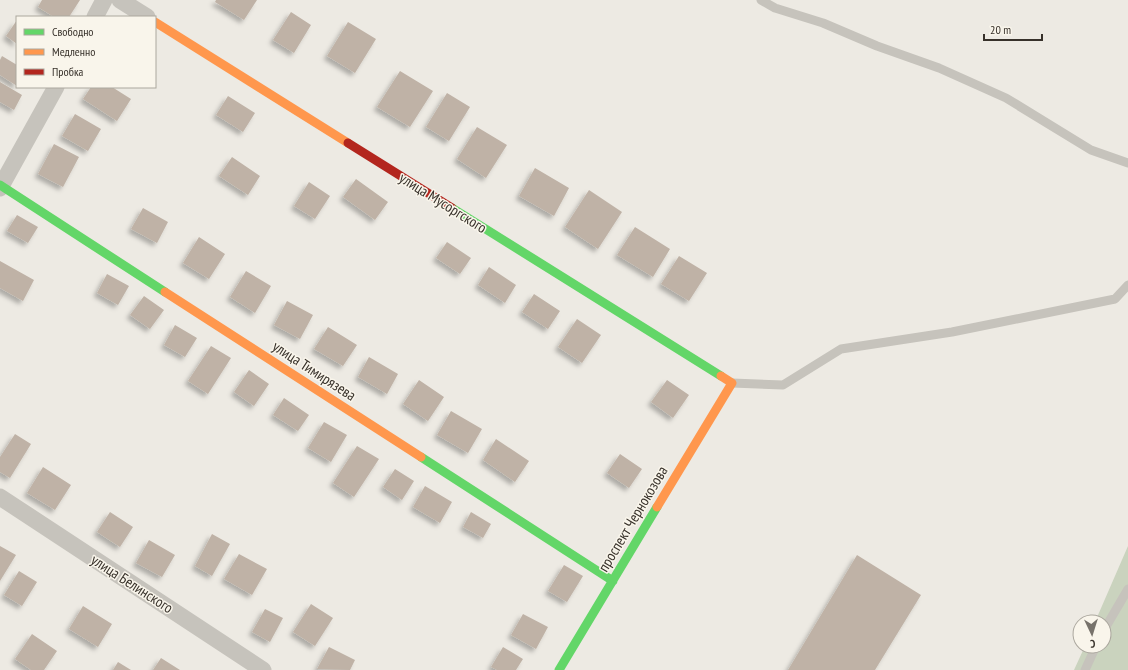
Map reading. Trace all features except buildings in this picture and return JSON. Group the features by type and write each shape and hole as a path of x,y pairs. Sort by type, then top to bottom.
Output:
{"street":[{"path":"96,16 104,0"},
{"path":"120,0 145,16"},
{"name":"улица Мусоргского","path":"156,23 732,383"},
{"path":"0,186 55,88"},
{"name":"улица Тимирязева","path":"0,186 613,581"},
{"name":"проспект Чернокозова","path":"559,670 732,383"},
{"name":"улица Белинского","path":"0,497 263,670"}],"lane":[{"path":"761,0 775,8 823,23 966,80 1006,98 1091,150 1128,163"},
{"path":"732,383 783,385 841,349 952,332 1114,300 1128,285"},
{"path":"1112,616 1128,589"},
{"path":"1085,670 1092,654"}],"green space":[{"path":"1128,546 1128,670 1074,670 1081,654 1112,654 1112,614 1098,614"}],"traffic: fast":[{"path":"0,185 165,292"},
{"path":"452,208 721,376"},
{"path":"421,457 613,581"},
{"path":"559,670 657,507"}],"traffic: slow":[{"path":"156,23 348,143"},
{"path":"165,292 421,457"},
{"path":"657,507 732,383 721,376"}],"traffic: jam":[{"path":"348,143 452,208"}]}
